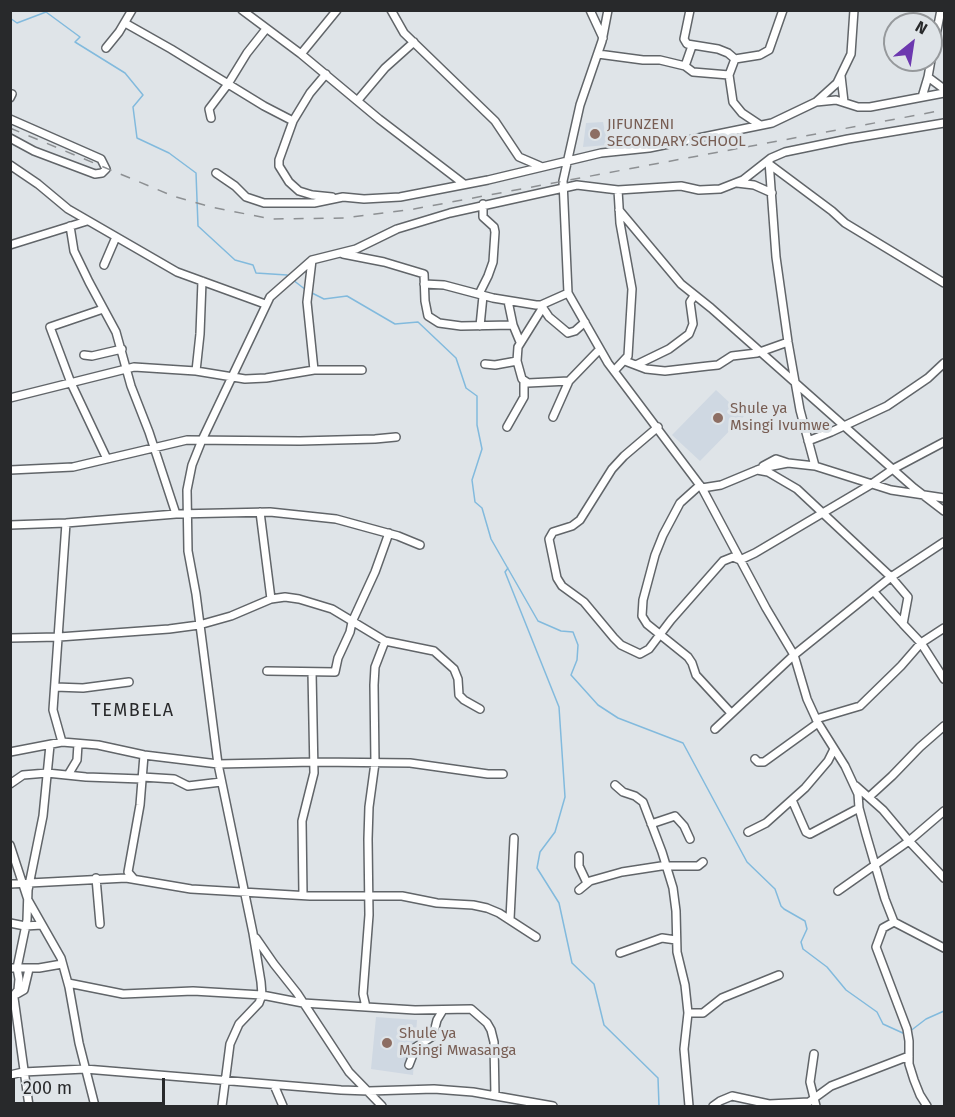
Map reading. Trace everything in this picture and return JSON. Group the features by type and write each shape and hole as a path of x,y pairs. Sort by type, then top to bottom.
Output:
{"street":[{"path":"106,48 132,10"},
{"path":"301,54 337,10"},
{"path":"391,10 399,27 488,113 519,158 543,167"},
{"path":"590,10 603,39"},
{"path":"608,10 603,39 580,105 563,187 568,245 568,293 599,350 701,487 794,655 807,699 817,721 858,794 859,808 894,922 945,948"},
{"path":"690,10 684,40 687,44 723,50 735,58 760,55 769,50 783,10"},
{"path":"326,74 310,93 293,121 279,166 289,182 303,193 364,199 400,197 601,153 649,148 781,120 816,102 833,87 841,76 852,51 854,10"},
{"path":"242,11 301,54 379,119 464,184"},
{"path":"125,23 293,121"},
{"path":"212,118 209,109 266,29"},
{"path":"358,100 385,68 414,42"},
{"path":"685,66 692,46"},
{"path":"598,54 660,60 685,66 693,72 729,75"},
{"path":"735,58 729,75 734,102 742,113 760,126"},
{"path":"922,97 929,72"},
{"path":"841,76 844,102"},
{"path":"928,77 945,91"},
{"path":"816,102 836,100 858,107 870,107 945,91"},
{"path":"10,119 101,159 106,169 102,173 95,174 34,151 10,138"},
{"path":"222,1107 227,1056 234,1035 239,1024 259,1003 261,995 253,933 218,764 196,594 188,550 187,490 192,465 202,440 265,304 292,275 312,260 356,249 397,229 483,204 583,185 618,190 681,186 713,189 737,183 780,153 945,123"},
{"path":"769,162 776,257 788,342 808,441 816,466"},
{"path":"769,162 832,211 845,224 945,283"},
{"path":"10,165 68,209 177,272 265,304"},
{"path":"216,173 246,197 264,203 314,203 343,197"},
{"path":"737,183 754,185 772,193"},
{"path":"614,371 628,356 632,289 619,210 618,190"},
{"path":"480,326 481,295 493,262 495,232 494,227 483,217 483,204"},
{"path":"619,210 681,284 921,495 945,511"},
{"path":"10,245 87,221"},
{"path":"70,226 74,251 116,332 131,386 176,514"},
{"path":"104,265 116,237"},
{"path":"342,253 384,262 424,275 426,310 432,320 450,325 513,325"},
{"path":"312,260 307,302 314,370"},
{"path":"196,371 202,281"},
{"path":"424,284 444,285 508,302 542,306 549,316 568,333 575,331 585,322"},
{"path":"507,427 524,397 524,382 517,361 520,342 542,306 568,293"},
{"path":"636,365 669,349 689,334 693,324 690,302 694,296"},
{"path":"508,302 513,325 520,342"},
{"path":"103,309 50,327 71,383 107,459"},
{"path":"625,360 646,369 665,371 718,365 732,356 760,352 788,342"},
{"path":"84,355 92,356 122,349"},
{"path":"553,417 569,381 599,350"},
{"path":"485,364 495,365 517,361"},
{"path":"808,441 887,406 928,378 945,363"},
{"path":"10,398 126,368 196,371 232,378 260,379 314,370 362,370"},
{"path":"524,382 569,381"},
{"path":"658,427 612,469 580,520 572,526 553,532 549,538 560,583 589,608 621,645 640,654 649,649 718,565 728,558 733,557 740,560 755,554 893,469 945,442"},
{"path":"10,470 73,467 187,440 300,441 396,437"},
{"path":"731,713 696,675 688,657 647,624 642,616 643,600 655,555 680,503 701,487 721,485 760,469 788,463 816,466 870,485 945,498"},
{"path":"760,469 780,478 796,489 891,577 908,597 903,624"},
{"path":"260,512 271,599"},
{"path":"10,525 176,514 260,512 318,516 389,533 420,545"},
{"path":"62,742 53,715 66,523"},
{"path":"267,671 334,672 389,533"},
{"path":"715,729 794,655 891,577 945,542"},
{"path":"874,592 921,643 941,668 945,679"},
{"path":"10,638 134,632 199,625 231,616 271,599 285,597 316,603 332,609 385,641 434,651 454,669 458,679 459,695 480,709"},
{"path":"754,759 764,762 817,721 860,706 921,643 945,628"},
{"path":"366,1007 363,994 369,915 368,831 375,763 375,667 385,641"},
{"path":"303,896 302,820 312,785 314,762 312,672"},
{"path":"55,687 83,688 129,682"},
{"path":"869,797 945,726"},
{"path":"10,752 62,742 98,745 144,755 218,764 314,762 410,764 503,774"},
{"path":"68,775 77,760 78,744"},
{"path":"29,1107 14,997 19,979 14,968 20,953 43,816 50,745"},
{"path":"748,832 766,823 792,800 820,772 834,749"},
{"path":"119,878 128,872 139,811 144,755"},
{"path":"10,784 23,775 47,773 174,780 188,786 221,782"},
{"path":"854,784 883,810 945,878"},
{"path":"615,785 623,792 635,795 643,802 675,898 676,940 679,963 686,985 688,1013 684,1049 689,1107"},
{"path":"792,800 806,832 810,834 859,808"},
{"path":"838,891 909,841 945,811"},
{"path":"651,824 675,816 684,826 690,839"},
{"path":"510,919 514,838"},
{"path":"10,845 28,900 58,949 68,983 85,1069 96,1107"},
{"path":"579,856 579,866 587,883"},
{"path":"579,890 596,878 622,872 666,866 698,866 702,862"},
{"path":"128,872 134,879"},
{"path":"96,878 100,924"},
{"path":"10,884 119,878 191,889 303,896 402,896 437,903 473,905 499,913 536,937"},
{"path":"894,922 883,928 876,947 907,1029 914,1080 927,1107"},
{"path":"10,923 25,926 42,925"},
{"path":"253,933 349,1072 382,1107"},
{"path":"620,953 662,938 676,940"},
{"path":"10,960 20,953"},
{"path":"14,968 28,969 62,964"},
{"path":"14,997 24,990 28,969"},
{"path":"688,1013 704,1013 722,998 779,975"},
{"path":"68,983 123,993 193,992 261,995 303,1003 443,1010 471,1009 487,1023 494,1042 495,1096"},
{"path":"409,1065 416,1047 433,1036 437,1020 443,1010"},
{"path":"811,1104 810,1075 814,1054"},
{"path":"811,1104 817,1095 831,1086 909,1056"},
{"path":"10,1075 23,1072 85,1069 369,1091 419,1088 473,1092 553,1107"},
{"path":"274,1085 283,1107"},
{"path":"713,1107 732,1096 769,1104 811,1104"}],"shaded area":[{"name":"JIFUNZENI SECONDARY SCHOOL","path":"603,122 608,145 583,147 586,123"},
{"path":"716,390 744,416 700,461 672,435"},
{"path":"376,1017 417,1020 413,1075 371,1069"}],"waterway":[{"path":"10,18 17,23 46,12 80,37 75,42 125,73 143,95 133,107 137,138 169,153 196,173 198,226 235,260 253,265 256,273 289,277"},
{"path":"293,280 306,290"},
{"path":"310,292 324,299 347,296 395,324 418,322 456,358 466,388 477,396 477,425 482,449 472,480 475,502 482,508 491,539 538,621 561,631 573,632 578,645 577,660 571,675 598,705 618,718 683,743 747,862 775,889 781,906 805,921 807,929 801,942 803,949 827,967 846,990 877,1012 883,1024 905,1034"},
{"path":"508,568 505,572 559,707 565,797 555,832 540,852 537,868 559,903 572,963 594,984 604,1025 658,1078 659,1106"},
{"path":"909,1032 926,1019 944,1011"}],"railway":[{"path":"10,128 173,196 211,207 271,219 344,218 414,209 944,110"}],"place":[{"name":"JIFUNZENI SECONDARY SCHOOL","path":"595,134"},
{"name":"Shule ya Msingi Ivumwe","path":"718,418"},
{"name":"Shule ya Msingi Mwasanga","path":"387,1043"}],"district":[{"name":"TEMBELA","path":"133,711"}]}
